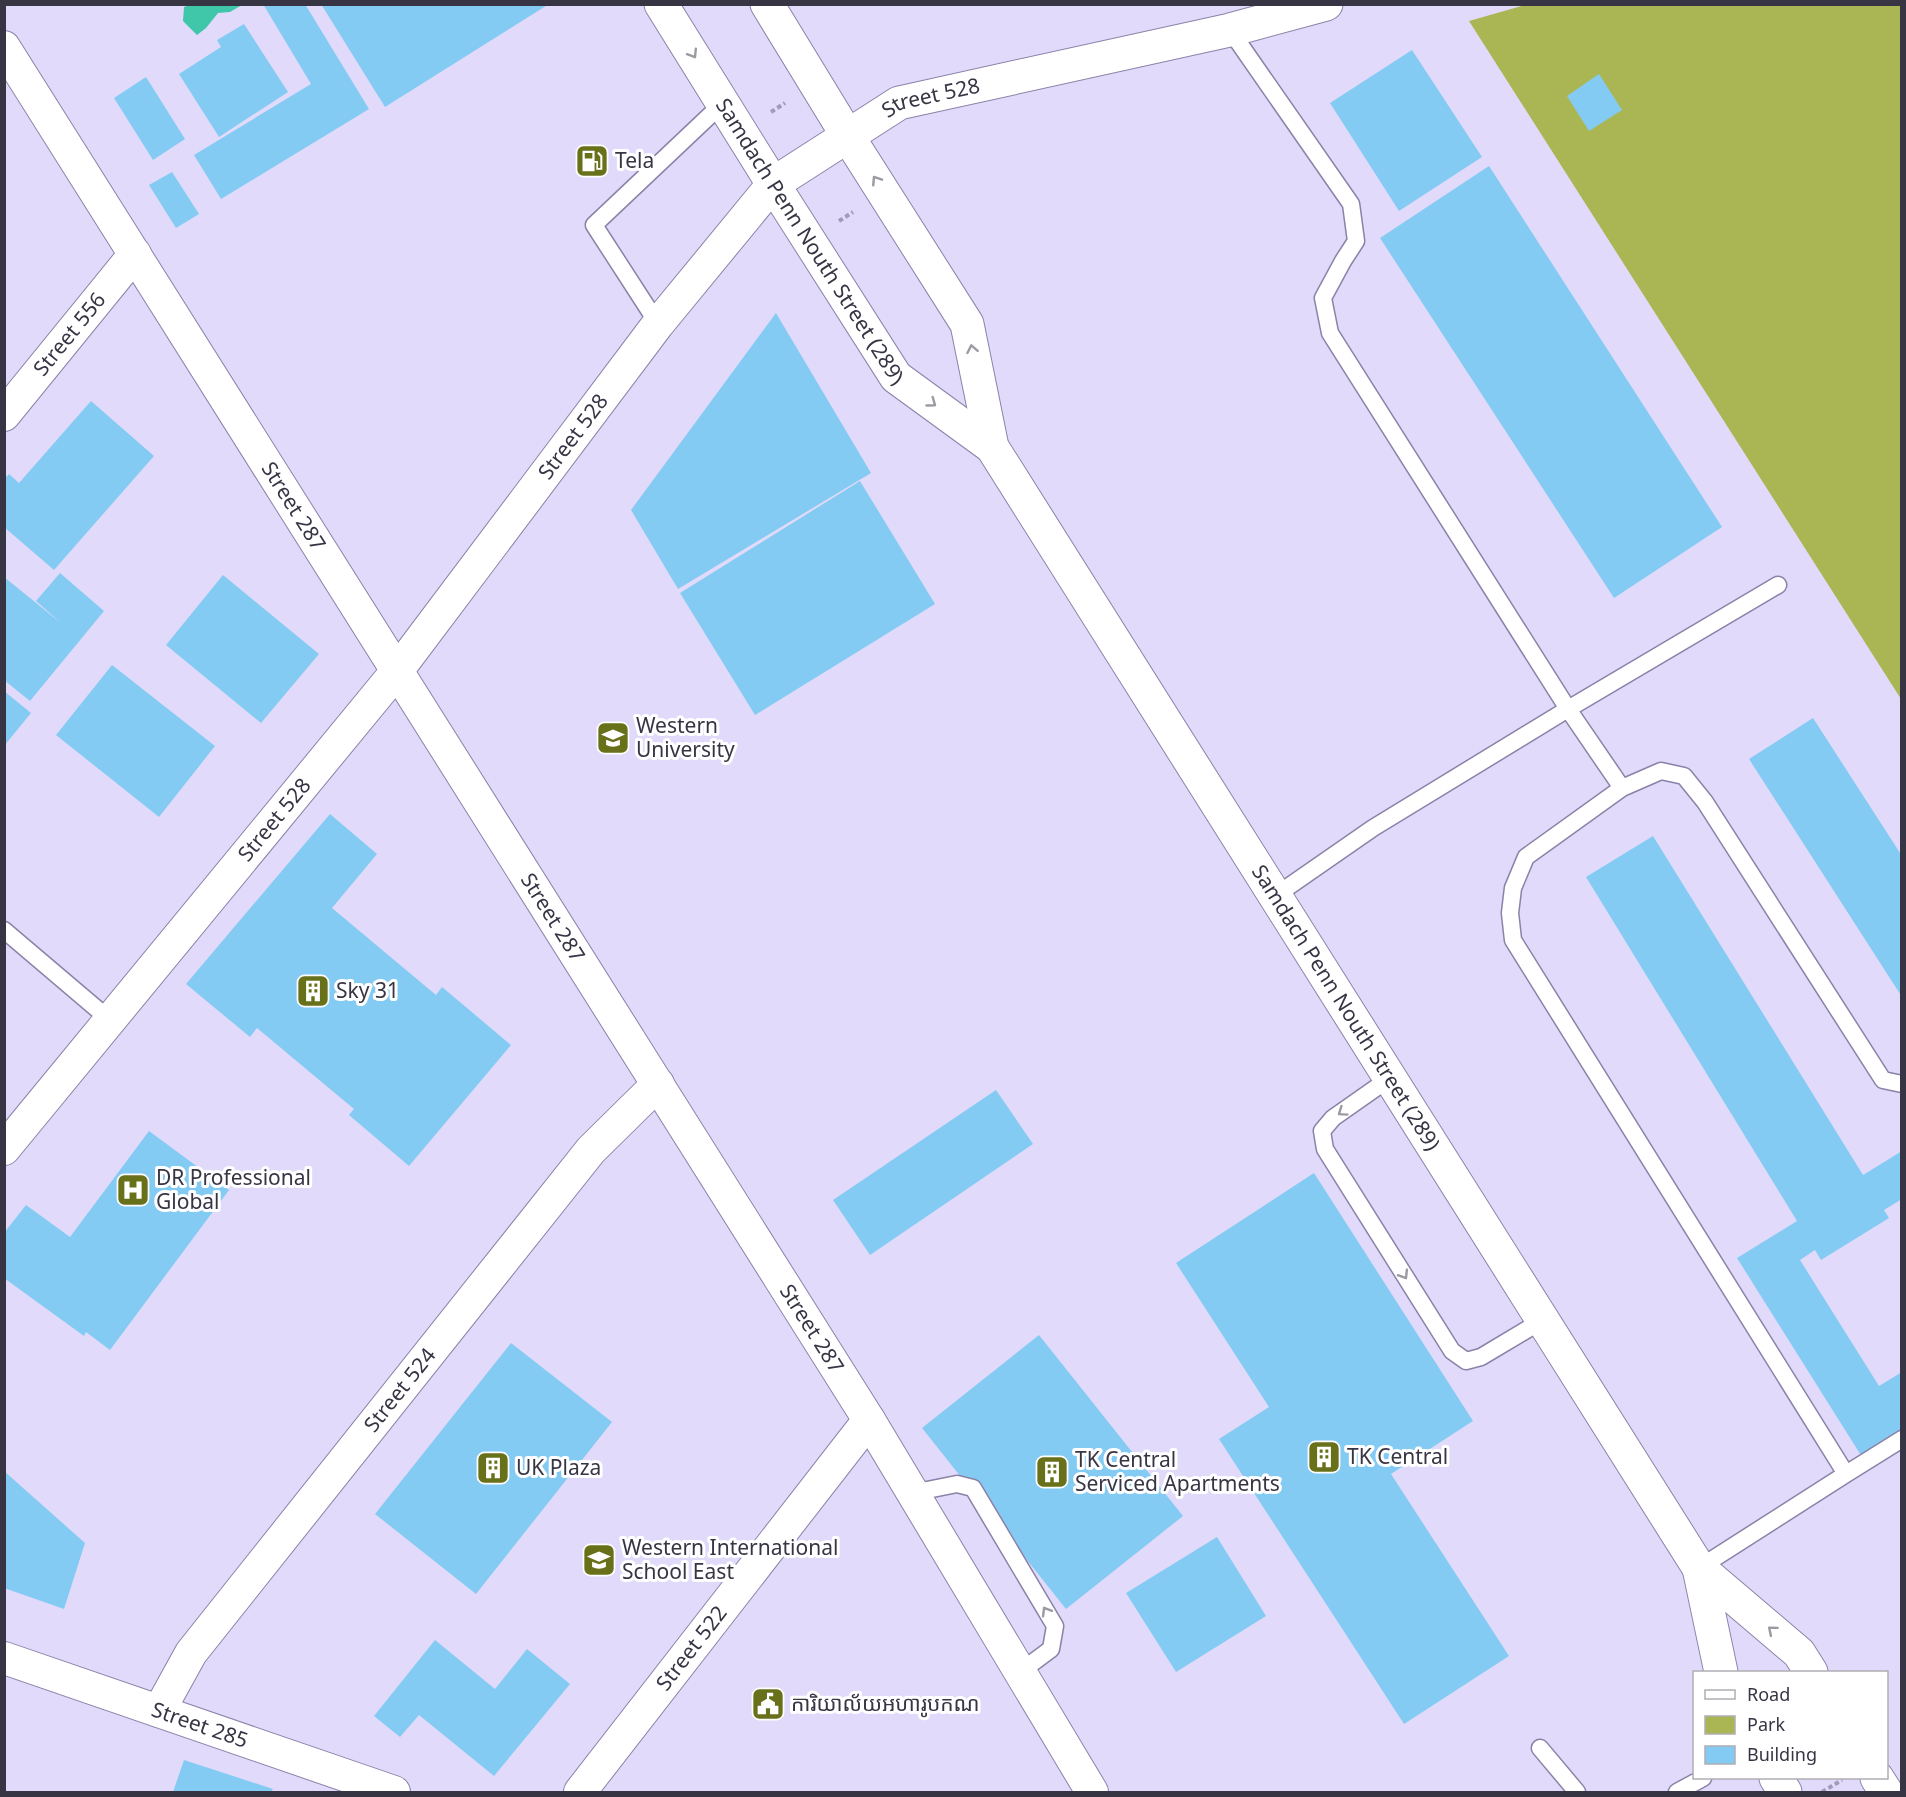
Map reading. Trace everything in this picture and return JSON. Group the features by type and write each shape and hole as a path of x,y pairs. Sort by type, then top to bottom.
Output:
{"main road":[{"name":"Samdach Penn Nouth Street (289)","path":"662,4 896,377 992,447"},
{"name":"Samdach Penn Nouth Street (289)","path":"767,4 967,324 992,447 1699,1568 1799,1653 1810,1671"},
{"name":"Street 528","path":"773,184 899,103 1230,30 1326,4"},
{"name":"Samdach Penn Nouth Street (289)","path":"1699,1568 1721,1671"},
{"path":"1777,1779 1785,1792"},
{"path":"1878,1779 1886,1792"}],"street":[{"name":"Street 287","path":"4,47 869,1420 1092,1792"},
{"name":"Street 528","path":"4,1149 397,670 658,324 773,184"},
{"name":"Street 556","path":"4,415 135,254"},
{"name":"Street 524","path":"159,1711 191,1653 591,1150 658,1084"},
{"name":"Street 522","path":"580,1792 869,1420"},
{"name":"Street 285","path":"4,1658 394,1792"}],"lane":[{"path":"1230,30 1351,204 1356,242 1323,298 1330,333 1568,709 1622,788"},
{"path":"658,324 594,225 723,103"},
{"path":"1275,896 1373,828 1778,585"},
{"path":"1846,1474 1513,940 1510,913 1513,888 1526,857 1622,788 1661,771 1684,776 1705,802 1883,1080 1902,1084"},
{"path":"4,930 110,1020"},
{"path":"1390,1078 1333,1118 1322,1131 1325,1149 1445,1341 1452,1351 1466,1361 1481,1357 1543,1320"},
{"path":"1699,1568 1902,1440"},
{"path":"912,1493 957,1484 973,1488 1055,1626 1051,1648 1020,1672"},
{"path":"1539,1748 1577,1792"},
{"path":"1677,1792 1701,1779"}],"path":[{"path":"741,131 816,84"},
{"path":"810,242 883,191"},
{"path":"1822,1792 1843,1779"}],"green space":[{"path":"1529,4 1901,5 1901,699 1469,21"}],"shaded area":[{"path":"242,4 230,12 218,13 197,35 183,21 184,7"}],"building":[{"path":"263,4 305,4 369,109 221,199 194,155 311,84"},
{"path":"321,4 549,4 385,107"},
{"path":"244,24 288,92 219,137 179,74 221,47 217,40"},
{"path":"1412,50 1482,157 1399,211 1330,103"},
{"path":"1599,74 1622,110 1589,131 1567,96"},
{"path":"146,77 185,139 153,160 114,98"},
{"path":"1489,166 1722,527 1614,598 1380,238"},
{"path":"172,172 199,214 176,228 149,185"},
{"path":"776,313 871,473 678,589 631,510"},
{"path":"91,401 154,456 54,570 4,527 4,479 9,474 19,483"},
{"path":"860,481 935,604 755,715 680,593"},
{"path":"60,573 104,611 30,701 4,680 4,577 61,623 36,601"},
{"path":"223,575 319,654 261,723 166,645"},
{"path":"112,665 215,746 159,817 56,735"},
{"path":"4,691 31,713 4,746"},
{"path":"1813,718 1902,856 1902,997 1749,759"},
{"name":"Sky 31","path":"330,814 377,854 332,908 436,995 442,987 511,1045 409,1166 349,1115 354,1109 257,1028 250,1037 186,984"},
{"path":"1653,836 1863,1175 1902,1151 1902,1199 1884,1210 1889,1218 1821,1260 1815,1250 1800,1260 1879,1386 1902,1372 1902,1433 1862,1457 1737,1258 1797,1221 1586,877"},
{"path":"996,1090 1033,1144 870,1255 833,1200"},
{"path":"149,1131 229,1190 110,1350 86,1332 84,1336 4,1278 4,1233 26,1205 70,1237"},
{"name":"TK Central","path":"1314,1173 1473,1421 1391,1474 1509,1656 1404,1724 1219,1439 1269,1407 1176,1263"},
{"name":"TK Central Serviced Apartments","path":"1039,1335 1183,1516 1066,1609 922,1428"},
{"name":"UK Plaza","path":"511,1343 612,1422 476,1594 375,1514"},
{"path":"4,1471 85,1543 64,1609 4,1588"},
{"path":"1217,1537 1266,1616 1176,1672 1126,1593"},
{"path":"435,1640 495,1689 527,1649 570,1684 494,1776 419,1715 400,1737 374,1716"},
{"path":"184,1760 273,1789 271,1792 173,1792"}],"place":[{"name":"Tela","path":"592,161"},
{"name":"Western University","path":"613,738"},
{"name":"Sky 31","path":"313,991"},
{"name":"DR Professional Global","path":"133,1190"},
{"name":"TK Central","path":"1324,1457"},
{"name":"UK Plaza","path":"493,1468"},
{"name":"TK Central Serviced Apartments","path":"1052,1472"},
{"name":"Western International School East","path":"599,1560"},
{"name":"ការិយាល័យអហារូបកណ","path":"768,1704"}]}
